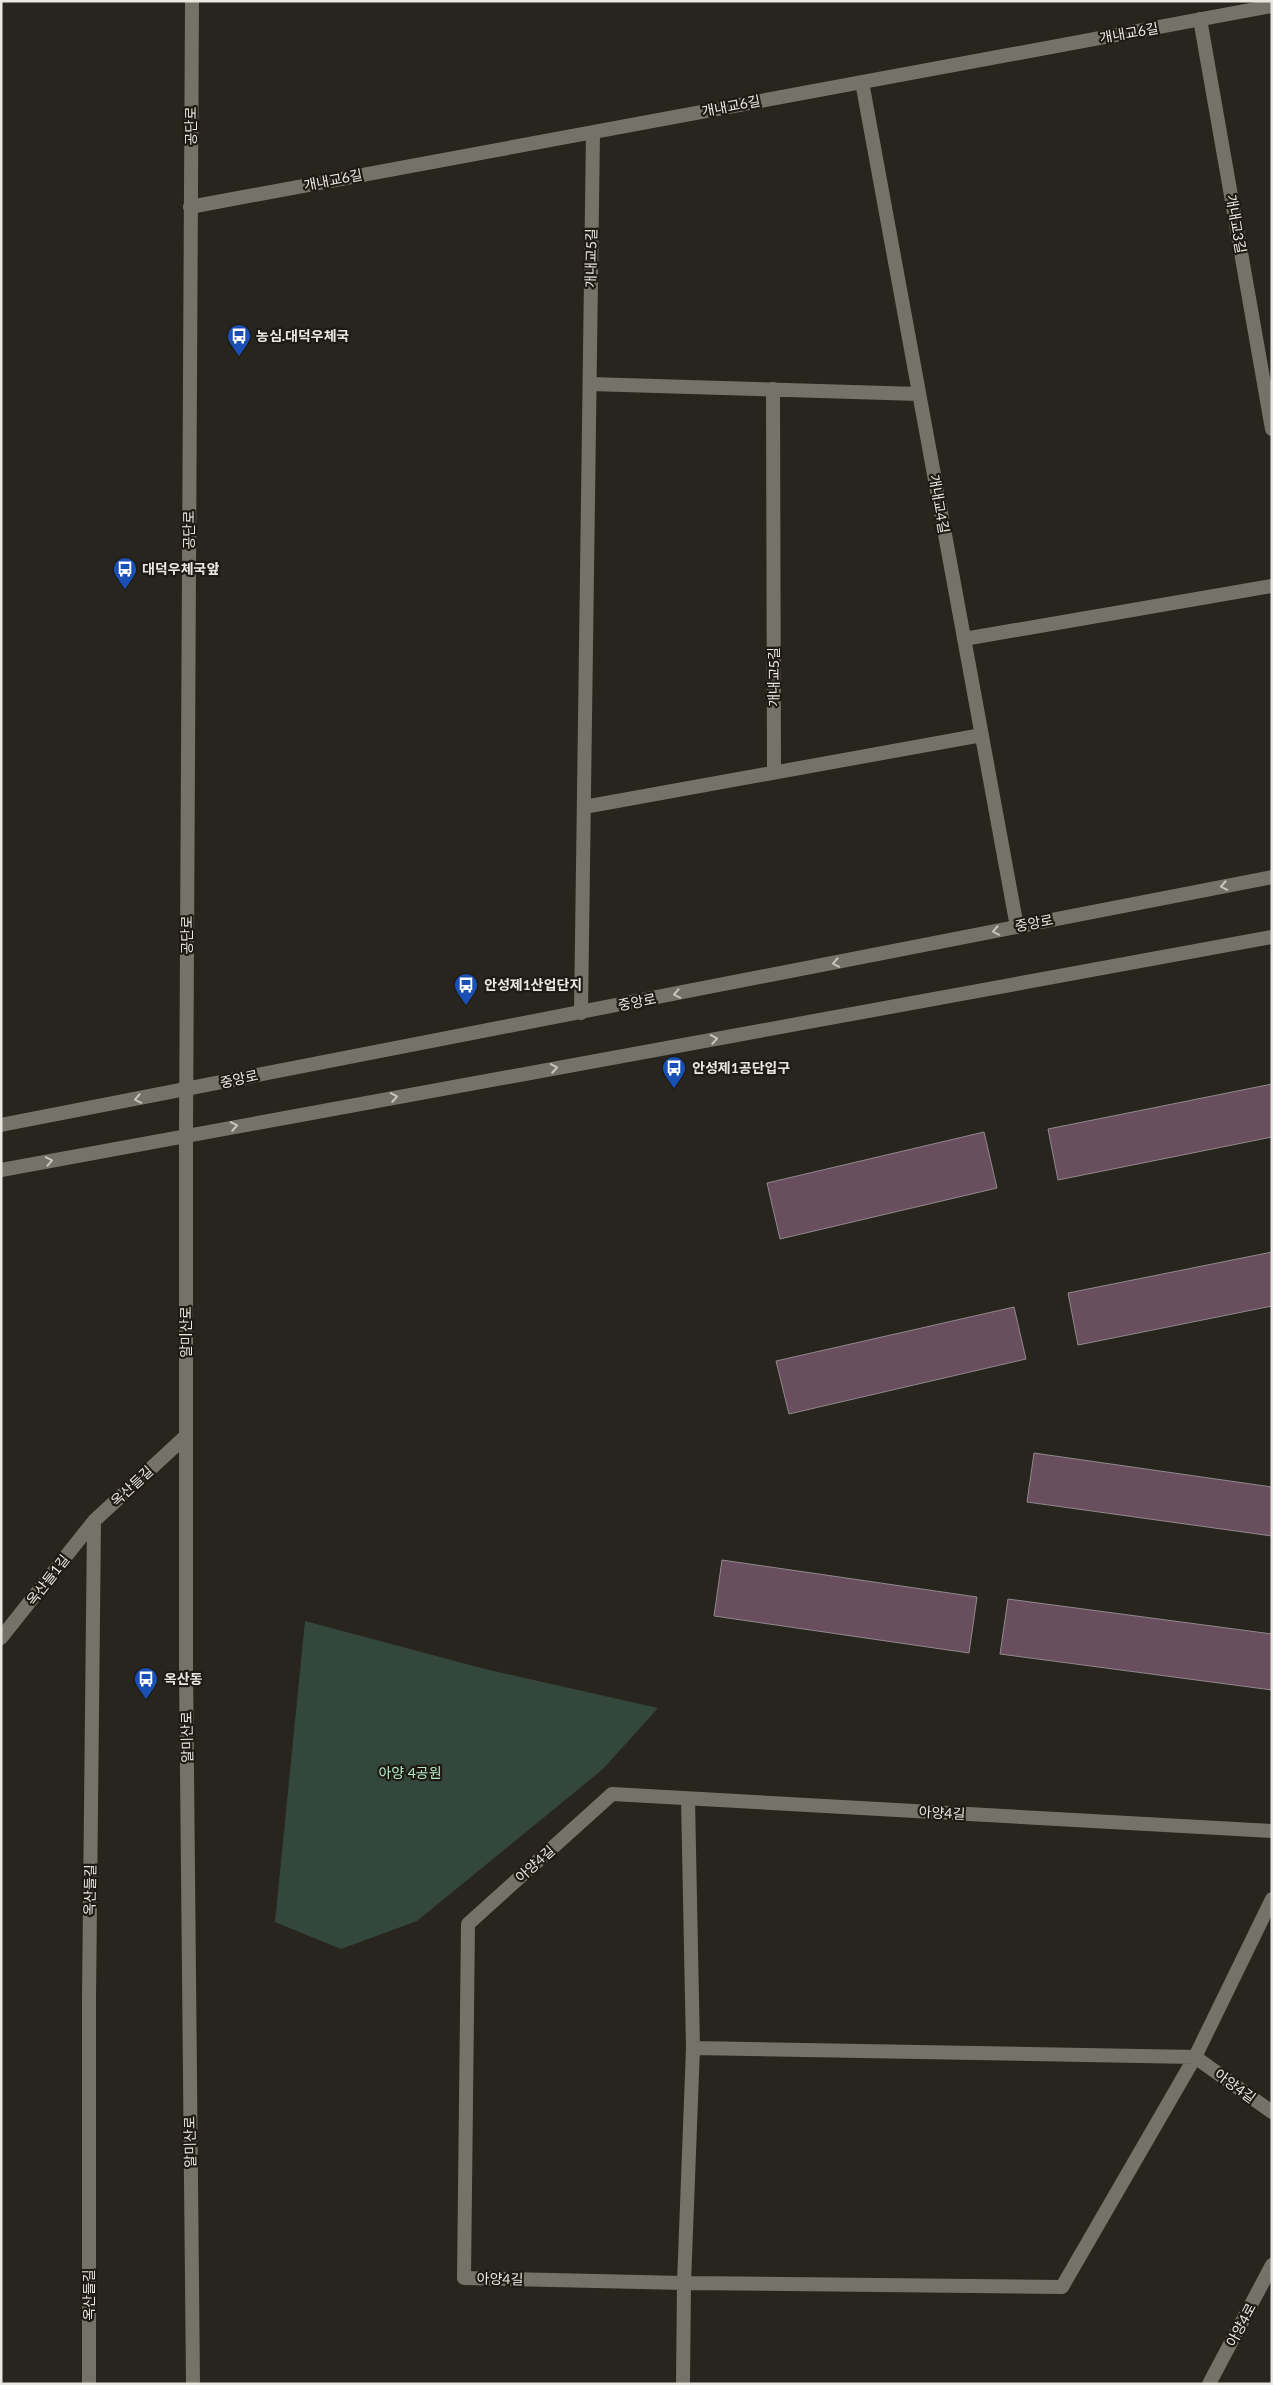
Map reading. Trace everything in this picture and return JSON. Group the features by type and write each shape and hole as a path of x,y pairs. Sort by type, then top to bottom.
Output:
{"street":[{"name":"공단로","path":"186,1090 192,1"},
{"name":"개내교6길","path":"190,207 1272,6"},
{"name":"개내교3길","path":"1200,20 1272,429"},
{"name":"개내교4길","path":"862,82 1017,927"},
{"name":"개내교5길","path":"581,1013 593,132"},
{"path":"590,384 919,394"},
{"name":"개내교5길","path":"773,389 774,771"},
{"path":"964,639 1272,586"},
{"path":"584,808 774,771 982,735"},
{"name":"중앙로","path":"1,1125 1272,877"},
{"path":"1,1170 1272,936"},
{"name":"알미산로","path":"186,1090 186,1436 193,2384"},
{"name":"옥산들길","path":"90,2384 89,1988 94,1521 186,1436"},
{"name":"옥산들1길","path":"1,1638 94,1521"},
{"name":"아양4길","path":"684,2282 464,2278 468,1924 612,1794 1272,1831"},
{"path":"683,2384 684,2282 692,2048 688,1799"},
{"path":"684,2282 1062,2287 1195,2057 1272,1899"},
{"path":"692,2048 1195,2057"},
{"name":"아양4길","path":"1195,2057 1272,2112"},
{"name":"아양4로","path":"1209,2384 1272,2266"}],"green space":[{"name":"아양 4공원","path":"305,1621 485,1669 658,1708 603,1769 417,1921 341,1949 275,1922"}],"building":[{"path":"1272,1084 1272,1137 1058,1180 1048,1129"},
{"path":"984,1132 997,1188 780,1239 767,1183"},
{"path":"1272,1252 1272,1306 1078,1345 1068,1293"},
{"path":"1014,1307 1026,1359 789,1414 776,1361"},
{"path":"1034,1453 1272,1487 1272,1536 1027,1502"},
{"path":"722,1560 977,1597 969,1653 714,1616"},
{"path":"1008,1599 1272,1634 1272,1690 1000,1654"}],"place":[{"name":"농심.대덕우체국","path":"239,357"},
{"name":"대덕우체국앞","path":"125,590"},
{"name":"안성제1산업단지","path":"466,1006"},
{"name":"안성제1공단입구","path":"674,1089"},
{"name":"옥산동","path":"146,1700"}]}
